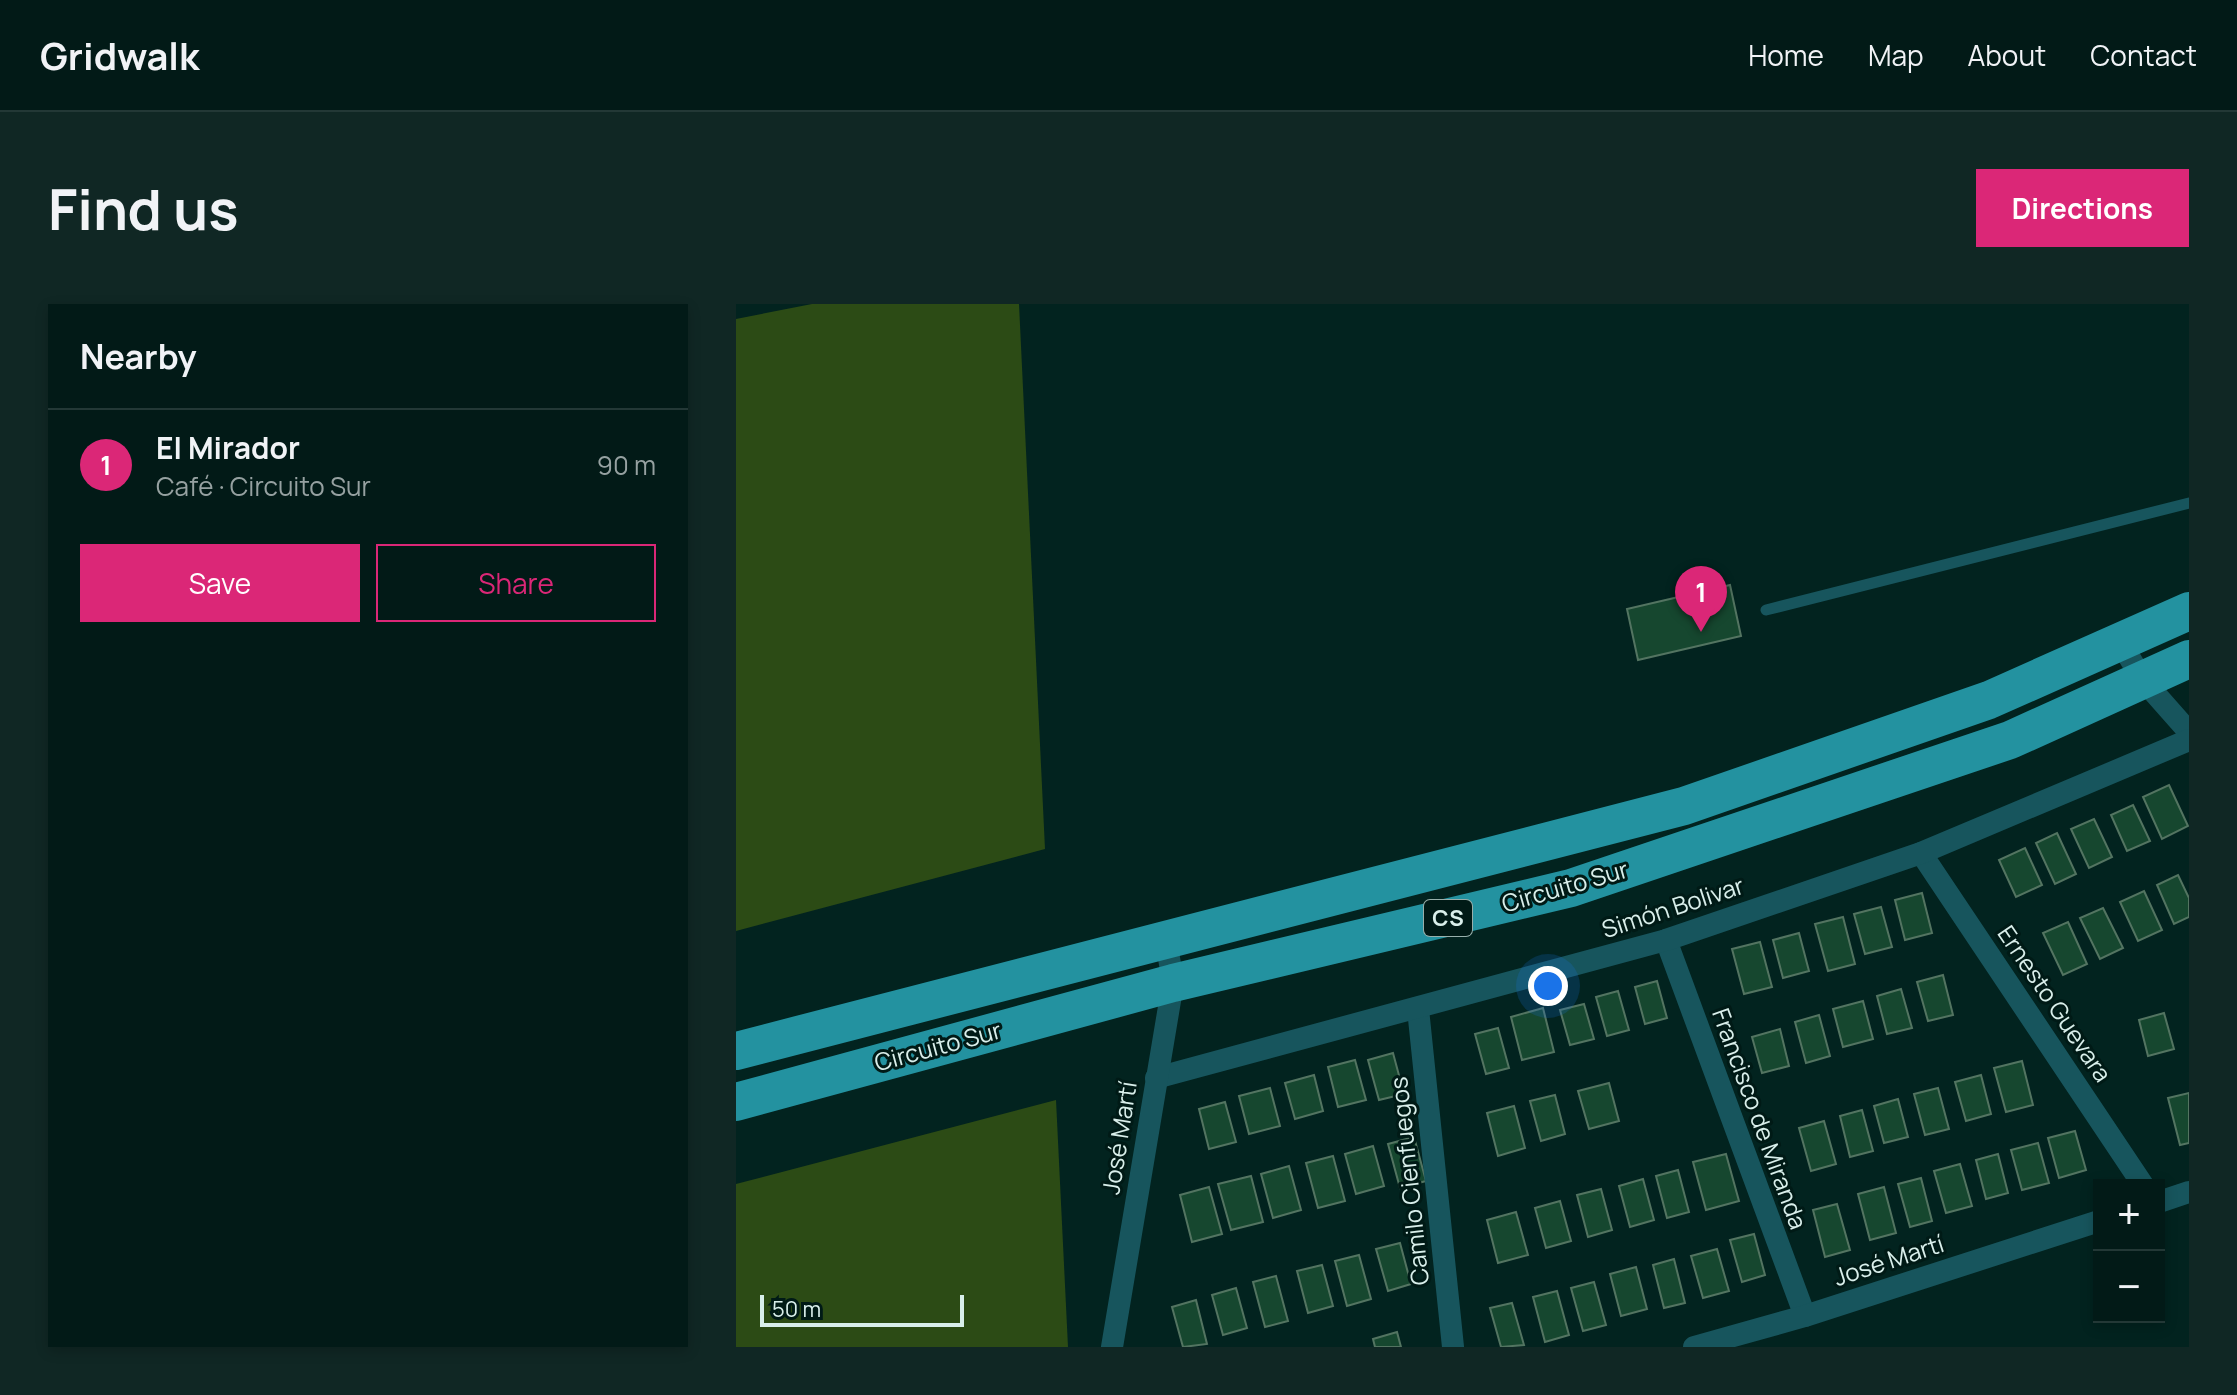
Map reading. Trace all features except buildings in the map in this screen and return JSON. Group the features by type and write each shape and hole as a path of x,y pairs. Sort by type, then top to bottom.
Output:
{"highway":[{"name":"Circuito Sur","path":"736,1051 1684,806 1989,700 2189,611"},
{"name":"Circuito Sur","path":"736,1102 1173,983 1571,888 2010,740 2189,659"}],"street":[{"path":"2120,642 2143,680 2189,732"},
{"name":"Simón Bolivar","path":"1156,1078 1666,940 1921,853 2189,740"},
{"name":"Ernesto Guevara","path":"1921,853 2139,1179"},
{"name":"José Martí","path":"1112,1347 1173,983 1166,939"},
{"name":"Francisco de Miranda","path":"1666,940 1805,1316"},
{"name":"Camilo Cienfuegos","path":"1418,1009 1453,1347"},
{"path":"2165,1200 2189,1192"},
{"name":"José Martí","path":"1694,1347 1805,1316 2093,1223"}],"lane":[{"path":"1766,610 2189,503"}],"green space":[{"path":"812,304 1019,304 1045,849 736,931 736,319"},
{"path":"1056,1100 1068,1347 736,1347 736,1184"}],"place":[{"name":"El Mirador","path":"1701,632"}]}
